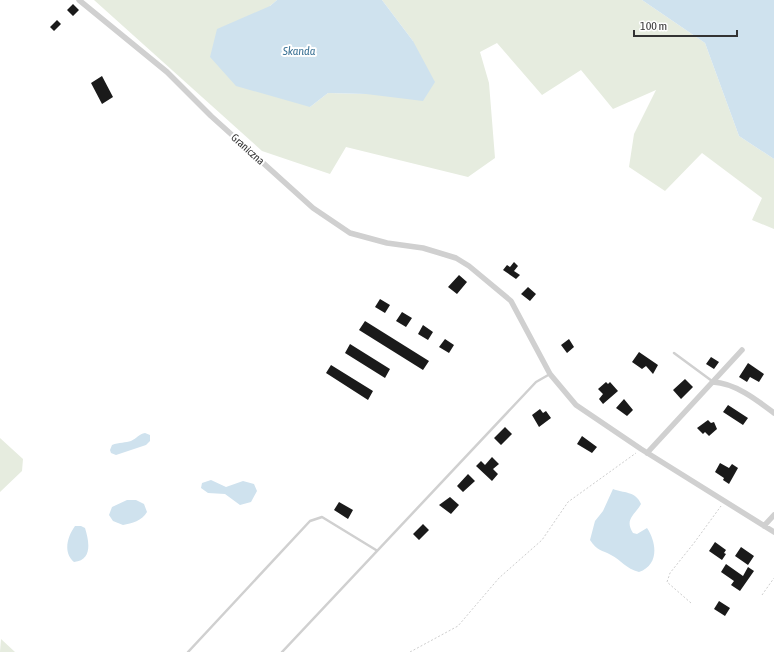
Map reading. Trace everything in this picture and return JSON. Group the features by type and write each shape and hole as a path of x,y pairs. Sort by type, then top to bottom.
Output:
{"street":[{"name":"Graniczna","path":"79,0 167,72 221,125 313,208 350,233 387,243 423,248 456,258 469,266 511,300 550,374 576,405 642,450 725,500 774,532"},
{"path":"647,453 742,350"},
{"path":"713,382 724,382 758,401 774,413"},
{"path":"764,526 774,515"}],"lane":[{"path":"674,353 713,382"},
{"path":"282,652 376,550 536,382 550,374"},
{"path":"188,652 310,521 322,517 376,550"}],"path":[{"path":"410,652 458,626 499,578 542,540 568,502 642,450"},
{"path":"691,603 667,582 670,573 725,500"},
{"path":"762,595 774,578"}],"shaded area":[{"path":"94,0 277,0 270,6 310,107 328,93 366,94 413,41 382,0 642,0 705,43 739,136 774,159 774,229 752,220 762,198 702,153 665,191 629,167 634,134 656,90 613,109 581,70 542,95 497,43 480,52 489,83 495,158 468,177 346,147 330,174 262,151"},
{"path":"0,438 23,459 22,471 0,492"},
{"path":"1,639 15,652 0,652"}],"water":[{"name":"Skanda","path":"277,0 382,0 413,41 435,82 423,101 366,94 328,93 310,107 236,86 210,57 217,29 270,6"},
{"path":"642,0 774,0 774,159 739,136 705,43"},
{"path":"145,433 150,435 150,441 146,445 116,455 111,453 110,450 112,445 131,441"},
{"path":"211,480 226,487 243,481 254,484 257,491 251,502 240,505 225,494 208,493 201,488 202,483"},
{"path":"613,489 629,493 639,500 641,504 631,517 631,528 633,533 637,534 647,528 653,540 653,559 645,569 639,572 627,567 615,557 597,548 590,540 595,521 603,511"},
{"path":"127,500 136,500 144,504 147,512 140,520 123,525 113,521 109,515 112,507"},
{"path":"75,526 85,528 88,539 88,549 84,558 74,562 68,554 67,545 72,530"}],"building":[{"path":"73,4 79,10 73,16 67,10"},
{"path":"57,20 61,24 54,31 50,27"},
{"path":"102,76 113,97 102,104 91,83"},
{"path":"514,262 518,266 514,271 520,275 516,279 503,270 507,265 510,267"},
{"path":"459,275 467,282 457,294 448,287"},
{"path":"528,287 536,294 530,301 521,294"},
{"path":"380,299 390,305 385,313 375,307"},
{"path":"402,312 412,318 406,327 396,321"},
{"path":"365,321 429,361 423,370 359,330"},
{"path":"423,325 433,332 428,340 418,334"},
{"path":"445,339 454,345 449,353 439,347"},
{"path":"569,339 574,347 567,353 561,345"},
{"path":"350,344 390,369 385,378 345,353"},
{"path":"639,352 658,365 653,374 646,366 642,369 632,362"},
{"path":"711,357 719,362 714,369 706,364"},
{"path":"748,363 764,374 759,382 750,377 747,382 739,377"},
{"path":"331,365 373,391 368,400 326,373"},
{"path":"685,379 693,387 681,399 673,390"},
{"path":"606,382 608,384 610,382 618,391 603,404 599,399 603,394 598,389"},
{"path":"624,399 633,410 627,416 616,408"},
{"path":"728,405 748,418 743,425 723,412"},
{"path":"540,409 543,413 546,411 551,418 539,427 532,415"},
{"path":"708,420 711,423 714,422 717,429 709,436 705,432 703,434 697,428"},
{"path":"505,427 512,434 501,445 494,438"},
{"path":"582,436 597,447 592,453 577,444"},
{"path":"492,457 499,464 493,469 498,474 492,481 476,466 481,461 485,465"},
{"path":"720,463 729,468 732,464 738,468 729,484 723,480 724,478 715,472"},
{"path":"468,474 475,481 463,492 457,486"},
{"path":"450,497 459,505 451,514 439,505"},
{"path":"339,502 353,510 348,519 334,510"},
{"path":"423,524 429,530 419,540 413,534"},
{"path":"715,542 726,550 724,553 726,554 722,560 709,551"},
{"path":"741,547 754,556 748,565 735,556"},
{"path":"726,564 743,576 748,567 754,571 740,591 731,585 734,581 721,572"},
{"path":"719,601 730,608 725,616 714,609"}]}
